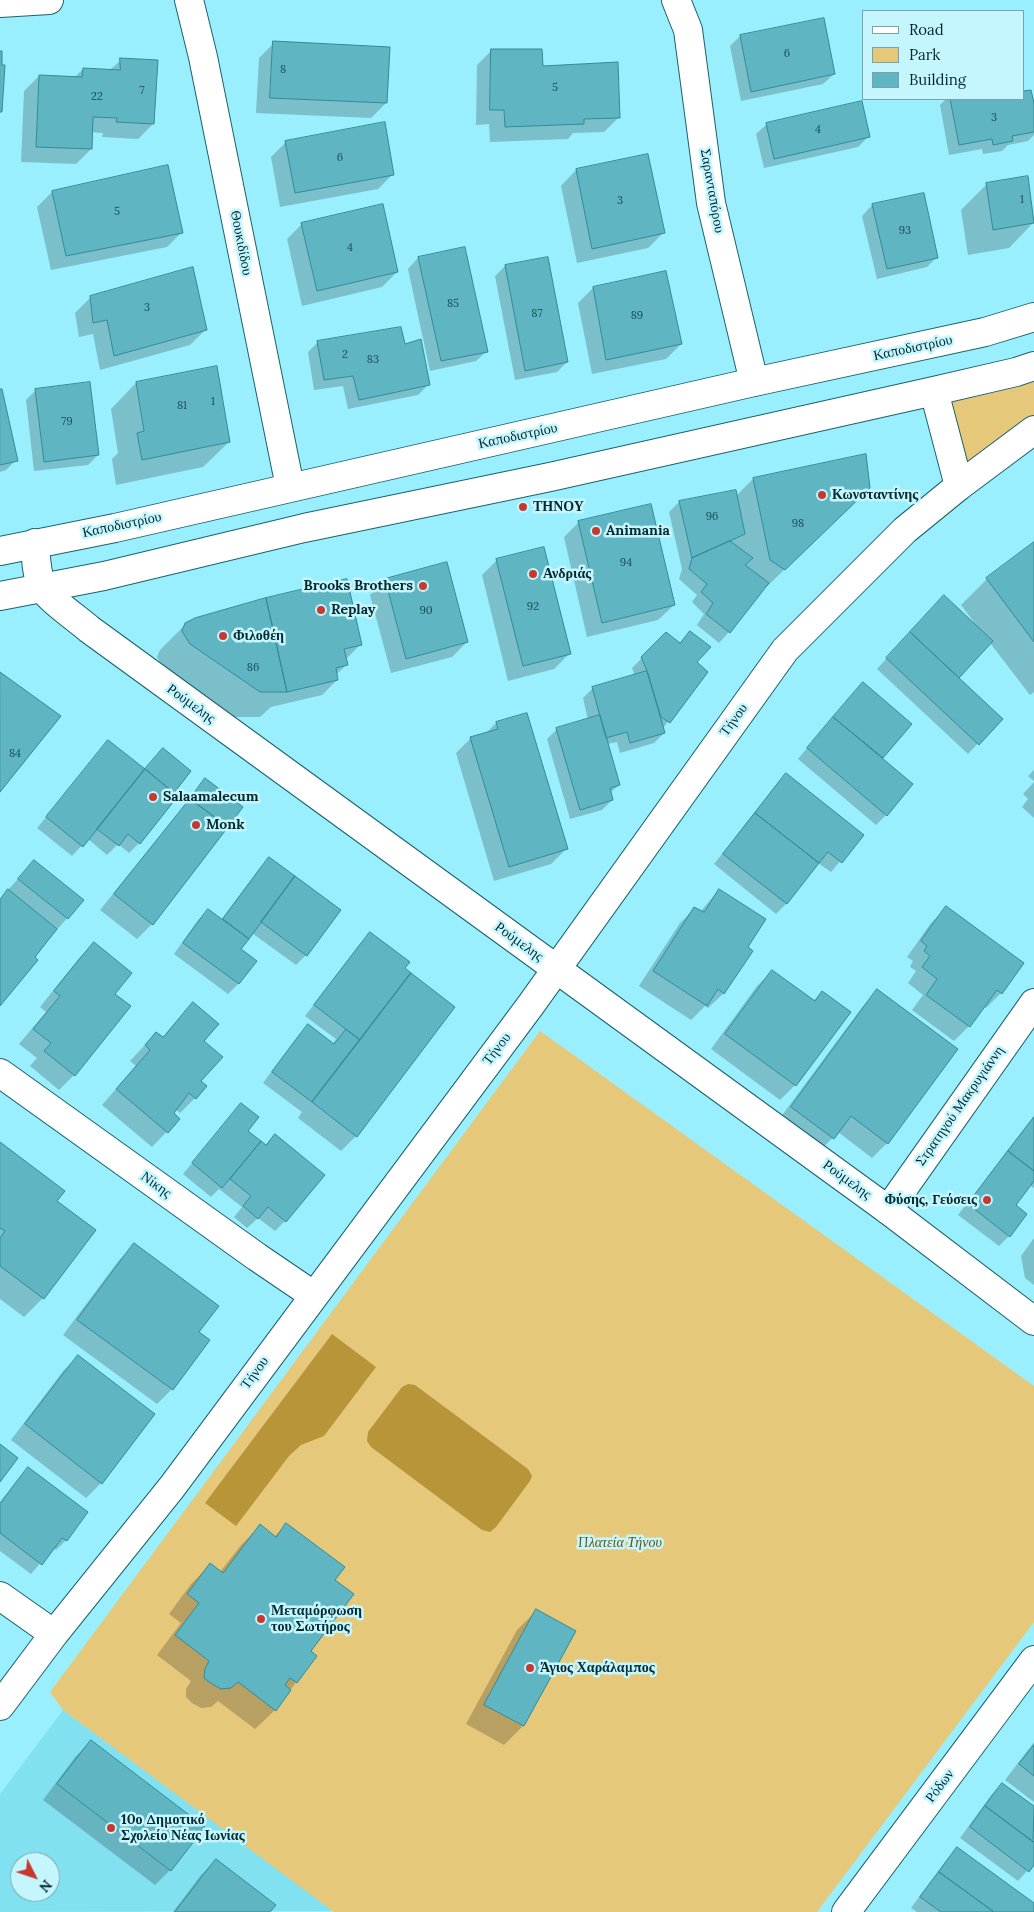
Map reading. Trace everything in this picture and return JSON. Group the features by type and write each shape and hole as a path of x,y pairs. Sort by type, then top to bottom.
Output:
{"street":[{"path":"0,3 49,0"},
{"name":"Θουκιδίδου","path":"189,0 203,57 290,487"},
{"name":"Σαρανταπόρου","path":"676,0 688,30 711,204 754,382"},
{"name":"Καποδιστρίου","path":"0,551 115,528 754,382 985,332 1034,318"},
{"path":"0,596 104,576 304,528 550,478 934,392 1034,366"},
{"path":"934,392 959,486"},
{"name":"Τήνου","path":"0,1706 54,1634 172,1487 556,969 785,650 904,530 1034,430"},
{"path":"35,544 42,588"},
{"name":"Ρούμελης","path":"42,588 68,612 127,657 888,1210 1034,1321"},
{"name":"Στρατηγού Μακρυγιάννη","path":"888,1210 1034,1003"},
{"name":"Νίκης","path":"0,1073 313,1295"},
{"path":"0,1596 54,1634"},
{"name":"Ρόδων","path":"846,1912 1034,1660"}],"shaded area":[{"path":"332,1334 376,1367 324,1436 301,1445 289,1456 236,1526 205,1503"},
{"path":"408,1384 415,1385 528,1469 532,1476 496,1527 490,1532 482,1530 371,1447 367,1441 368,1432 402,1387"},
{"name":"10ο Δημοτικό Σχολείο Νέας Ιωνίας","path":"63,1710 335,1911 0,1912 0,1794"}],"green space":[{"path":"1034,366 1034,430 959,486 934,391"},
{"name":"Πλατεία Τήνου","path":"540,1031 1034,1386 1034,1622 817,1912 334,1912 63,1710 50,1692"}],"building":[{"path":"824,18 835,74 751,92 740,35"},
{"path":"273,41 390,47 387,103 270,98"},
{"path":"491,49 542,49 543,66 618,62 620,118 584,119 584,124 505,127 504,110 490,110"},
{"path":"0,51 2,51 2,65 5,65 2,112 0,112"},
{"path":"120,58 158,60 154,124 116,122 117,118 93,117 92,149 36,147 39,75 82,77 83,68 120,70"},
{"path":"1031,90 1034,103 1034,132 1012,136 1013,141 993,145 992,139 959,145 950,100 1024,100 1024,91"},
{"path":"862,101 870,137 774,159 766,123"},
{"path":"385,122 394,175 295,193 285,141"},
{"path":"648,154 665,233 592,249 576,169"},
{"path":"168,165 183,233 66,256 52,191"},
{"path":"1028,176 1034,223 993,230 986,183"},
{"path":"924,193 938,258 887,269 872,204"},
{"path":"383,204 398,272 317,291 301,223"},
{"path":"465,247 488,352 441,361 418,257"},
{"path":"548,257 568,362 525,371 505,265"},
{"path":"193,267 207,330 114,356 107,320 93,323 90,296"},
{"path":"666,271 682,344 606,360 593,287"},
{"path":"401,327 405,344 421,339 430,385 359,400 353,376 324,380 317,341"},
{"path":"217,366 230,442 142,460 137,433 144,431 136,382"},
{"path":"90,382 99,455 44,462 35,389"},
{"path":"0,389 2,389 18,461 0,465"},
{"path":"866,454 870,488 785,570 770,560 753,478"},
{"path":"736,490 745,534 692,558 679,501"},
{"path":"651,504 675,605 602,623 578,521"},
{"path":"730,541 753,558 745,565 769,583 730,633 706,614 713,603 701,592 707,584 689,569 692,558"},
{"path":"1034,542 1034,642 986,578"},
{"path":"544,547 571,654 523,666 496,559"},
{"path":"447,562 468,642 406,659 385,579"},
{"path":"347,579 362,645 344,649 348,665 336,668 338,680 287,692 266,598"},
{"path":"944,595 993,641 959,678 910,632"},
{"path":"266,598 287,692 260,692 190,644 182,631 185,623 195,618"},
{"path":"690,631 711,647 697,662 708,672 670,723 661,717 641,657 666,632 680,643"},
{"path":"910,632 1003,719 979,745 886,658"},
{"path":"647,671 665,733 630,743 627,732 606,738 592,687"},
{"path":"0,672 61,716 0,792"},
{"path":"863,682 912,724 883,758 833,717"},
{"path":"527,713 568,849 509,867 470,737 498,729 496,722"},
{"path":"600,715 620,785 610,788 613,800 580,810 556,728"},
{"path":"833,717 913,784 887,816 807,748"},
{"path":"108,740 145,769 83,847 46,817"},
{"path":"163,748 191,771 174,793 145,769"},
{"path":"145,769 178,796 140,844 128,834 119,846 97,829"},
{"path":"786,773 864,835 842,863 828,852 819,863 755,813"},
{"path":"205,778 243,807 228,827 190,799"},
{"path":"190,799 228,827 153,925 114,894"},
{"path":"755,813 819,863 787,904 723,854"},
{"path":"269,857 295,876 249,939 223,919"},
{"path":"34,860 84,900 68,919 18,879"},
{"path":"295,876 341,910 307,956 261,922"},
{"path":"8,889 57,929 35,957 38,960 0,1006 0,900"},
{"path":"719,889 766,919 748,947 753,951 724,994 718,989 707,1006 653,971 694,907 704,912"},
{"path":"946,906 1024,963 1002,994 997,990 970,1027 926,995 937,979 922,967 930,956 924,951 927,946 921,941"},
{"path":"208,909 249,939 241,949 257,961 239,984 183,943"},
{"path":"370,932 410,962 405,968 411,973 360,1040 314,1005"},
{"path":"94,942 132,973 115,994 131,1006 75,1076 44,1051 51,1043 33,1029 60,996 54,991"},
{"path":"772,970 815,1001 822,991 851,1012 796,1086 725,1034"},
{"path":"411,973 455,1007 357,1137 312,1102"},
{"path":"877,989 958,1049 888,1144 851,1116 834,1139 791,1107"},
{"path":"193,1002 219,1024 204,1041 223,1057 201,1081 207,1086 196,1099 189,1093 174,1113 180,1119 168,1133 116,1089 150,1050 145,1045 156,1032 163,1037"},
{"path":"308,1024 334,1044 346,1029 360,1040 312,1102 272,1072"},
{"path":"241,1103 259,1117 248,1131 261,1141 222,1188 192,1163"},
{"path":"1034,1117 1034,1171 1008,1151"},
{"path":"275,1134 325,1175 286,1222 268,1207 258,1219 243,1206 251,1196 230,1179 261,1141 266,1145"},
{"path":"0,1142 65,1191 57,1201 96,1230 44,1299 0,1266 0,1238 5,1231 0,1228"},
{"path":"1008,1151 1034,1171 1034,1181 1016,1205 1027,1214 1010,1237 968,1204"},
{"path":"134,1243 219,1306 199,1332 210,1340 173,1390 77,1320"},
{"path":"78,1355 155,1414 102,1484 25,1424"},
{"path":"0,1444 18,1458 0,1482"},
{"path":"28,1467 88,1512 67,1541 62,1538 42,1565 0,1533 0,1504"},
{"name":"Μεταμόρφωση του Σωτήρος","path":"286,1523 345,1567 335,1580 354,1594 311,1651 317,1656 297,1683 290,1678 285,1685 291,1690 276,1711 238,1682 231,1688 221,1689 204,1678 205,1669 209,1661 175,1635 199,1603 187,1594 210,1563 223,1573 260,1524 276,1537"},
{"name":"Άγιος Χαράλαμπος","path":"536,1609 576,1631 524,1726 484,1705"},
{"path":"91,1740 205,1827 171,1871 57,1784"},
{"path":"1034,1745 1034,1776 1019,1764"},
{"path":"1002,1783 1034,1806 1033,1842 985,1806"},
{"path":"985,1806 1034,1842 1034,1865 1029,1872 970,1827"},
{"path":"957,1847 1034,1903 1034,1912 994,1912 939,1872"},
{"path":"216,1859 276,1905 270,1912 175,1912"},
{"path":"939,1872 994,1912 941,1912 920,1897"}],"place":[{"name":"Κωνσταντίνης","path":"822,495"},
{"name":"ΤΗΝΟΥ","path":"523,507"},
{"name":"Animania","path":"596,531"},
{"name":"Ανδριάς","path":"533,574"},
{"name":"Brooks Brothers","path":"423,586"},
{"name":"Replay","path":"321,610"},
{"name":"Φιλοθέη","path":"223,636"},
{"name":"Salaamalecum","path":"153,797"},
{"name":"Monk","path":"196,825"},
{"name":"Φύσης, Γεύσεις","path":"987,1200"},
{"name":"Μεταμόρφωση του Σωτήρος","path":"261,1619"},
{"name":"Άγιος Χαράλαμπος","path":"530,1668"},
{"name":"10ο Δημοτικό Σχολείο Νέας Ιωνίας","path":"111,1828"}]}
